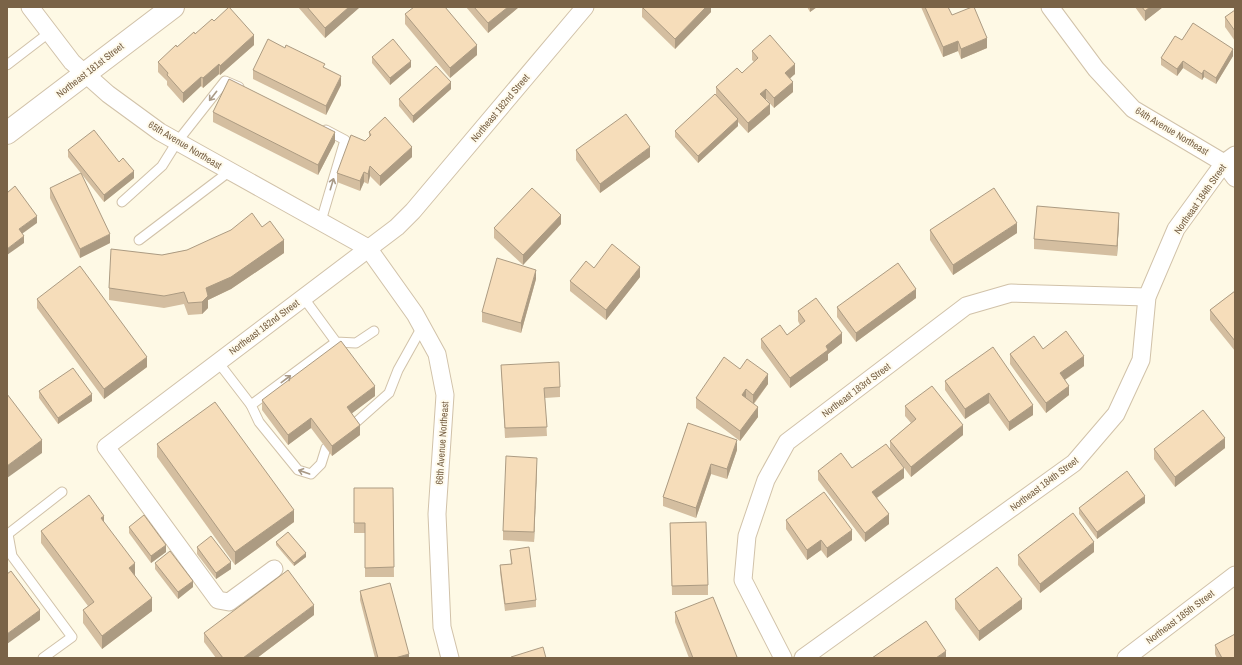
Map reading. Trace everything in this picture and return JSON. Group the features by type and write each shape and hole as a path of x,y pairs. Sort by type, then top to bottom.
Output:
{"street":[{"name":"65th Avenue Northeast","path":"30,7 72,62 108,94 160,132 368,248"},
{"name":"Northeast 181st Street","path":"7,133 173,7"},
{"name":"Northeast 182nd Street","path":"274,569 229,602 218,600 106,447 397,227 413,211 585,7"},
{"name":"64th Avenue Northeast","path":"1050,7 1096,69 1133,109 1230,159 1235,178"},
{"name":"Northeast 184th Street","path":"803,658 1074,463 1116,414 1141,360 1147,297 1176,229 1230,159"},
{"name":"66th Avenue Northeast","path":"368,248 415,314 437,354 445,395 437,514 442,627 450,658"},
{"name":"Northeast 183rd Street","path":"783,658 743,580 746,536 766,480 787,442 966,306 1011,293 1147,297"},
{"name":"Northeast 185th Street","path":"1126,658 1235,575"}],"lane":[{"path":"7,65 50,32"},
{"path":"122,202 162,166 177,142 225,80 246,91"},
{"path":"317,126 345,140 320,221"},
{"path":"139,240 230,171"},
{"path":"303,297 336,342"},
{"path":"354,425 389,393 398,370 422,327"},
{"path":"251,405 336,342 356,343 374,331"},
{"path":"218,362 251,405 259,422 298,470 311,474 321,464 326,448"},
{"path":"43,658 72,637 12,556 7,534 62,492"}],"building":[{"path":"229,7 254,35 220,66 219,64 203,78 201,77 183,93 158,62 176,45 177,47 212,19 214,21"},
{"path":"307,7 349,7 325,28"},
{"path":"414,7 445,7 477,45 450,68 405,14"},
{"path":"474,7 508,7 488,23"},
{"path":"642,7 706,7 675,39"},
{"path":"925,7 948,7 952,15 974,7 987,38 961,49 958,41 943,47"},
{"path":"1142,7 1150,7 1145,11"},
{"path":"1235,10 1235,31 1225,17"},
{"path":"1193,23 1233,49 1216,78 1204,70 1202,74 1183,61 1177,69 1161,58 1175,36 1182,40"},
{"path":"770,35 795,64 785,73 793,82 774,98 766,89 760,94 770,104 748,123 716,87 737,68 742,73 758,58 752,51"},
{"path":"268,39 285,48 286,45 325,64 323,67 341,76 326,106 253,70"},
{"path":"393,39 411,61 390,78 372,57"},
{"path":"436,66 451,82 413,116 399,99"},
{"path":"229,79 335,132 318,165 213,112"},
{"path":"715,94 738,119 698,156 675,131"},
{"path":"626,114 650,147 600,184 576,150"},
{"path":"385,117 412,147 380,176 370,166 368,174 364,172 360,181 337,173 351,135 365,141 371,135 369,132"},
{"path":"94,130 119,162 123,158 134,171 104,195 68,150"},
{"path":"81,173 110,234 80,249 50,188"},
{"path":"15,186 37,216 19,229 24,236 7,249 7,193"},
{"path":"532,188 561,215 523,255 494,228"},
{"path":"994,188 1017,223 953,265 930,230"},
{"path":"1037,206 1119,213 1117,246 1034,239"},
{"path":"252,213 262,227 270,221 284,240 231,277 206,288 208,296 202,302 188,303 184,292 164,296 109,288 111,249 162,255 187,250 231,230"},
{"path":"612,244 640,267 606,310 570,281 586,261 594,268"},
{"path":"497,258 536,270 521,323 482,312"},
{"path":"898,263 916,289 856,333 837,307"},
{"path":"80,266 147,357 104,389 37,299"},
{"path":"1235,291 1235,341 1210,310"},
{"path":"816,298 842,333 826,346 828,350 790,378 761,339 780,325 787,335 805,321 798,311"},
{"path":"1066,331 1084,356 1060,373 1069,386 1046,403 1010,354 1034,336 1043,349"},
{"path":"341,341 375,386 347,407 360,425 332,446 311,418 288,435 262,400"},
{"path":"993,347 1033,405 1009,422 989,393 965,409 945,381"},
{"path":"724,357 740,369 747,359 768,374 753,395 746,389 742,395 758,407 740,431 696,398"},
{"path":"559,362 560,387 544,388 547,427 505,428 501,365"},
{"path":"73,368 92,394 58,418 39,391"},
{"path":"932,386 963,425 911,467 890,441 916,419 905,406"},
{"path":"7,394 42,440 7,466"},
{"path":"215,402 294,510 235,552 157,444"},
{"path":"1203,410 1225,438 1175,477 1154,449"},
{"path":"688,423 737,440 727,469 711,464 696,508 663,497"},
{"path":"886,444 904,468 872,492 889,514 865,533 818,471 841,453 852,468"},
{"path":"506,456 537,458 534,532 503,531"},
{"path":"1127,471 1145,496 1097,532 1079,508"},
{"path":"354,488 393,488 394,567 365,568 365,523 354,523"},
{"path":"824,492 852,530 827,548 821,540 807,550 786,520"},
{"path":"89,495 104,516 101,518 135,563 129,568 152,598 102,636 83,610 94,602 41,531"},
{"path":"1073,513 1094,542 1040,584 1018,555"},
{"path":"144,515 166,545 151,556 129,527"},
{"path":"706,522 708,585 672,586 670,523"},
{"path":"288,532 306,553 294,563 276,542"},
{"path":"211,536 231,562 216,573 197,547"},
{"path":"529,547 536,600 505,604 500,565 512,564 510,550"},
{"path":"170,551 193,581 178,592 155,563"},
{"path":"997,567 1022,599 979,631 955,599"},
{"path":"288,570 314,605 243,658 223,658 204,633"},
{"path":"11,571 40,610 7,634 7,574"},
{"path":"390,583 409,654 395,658 378,658 360,591"},
{"path":"713,597 737,657 693,658 675,612"},
{"path":"926,621 946,651 936,658 872,658"},
{"path":"1235,634 1235,658 1222,658 1215,645"},
{"path":"543,647 546,658 511,658 511,657"}]}
